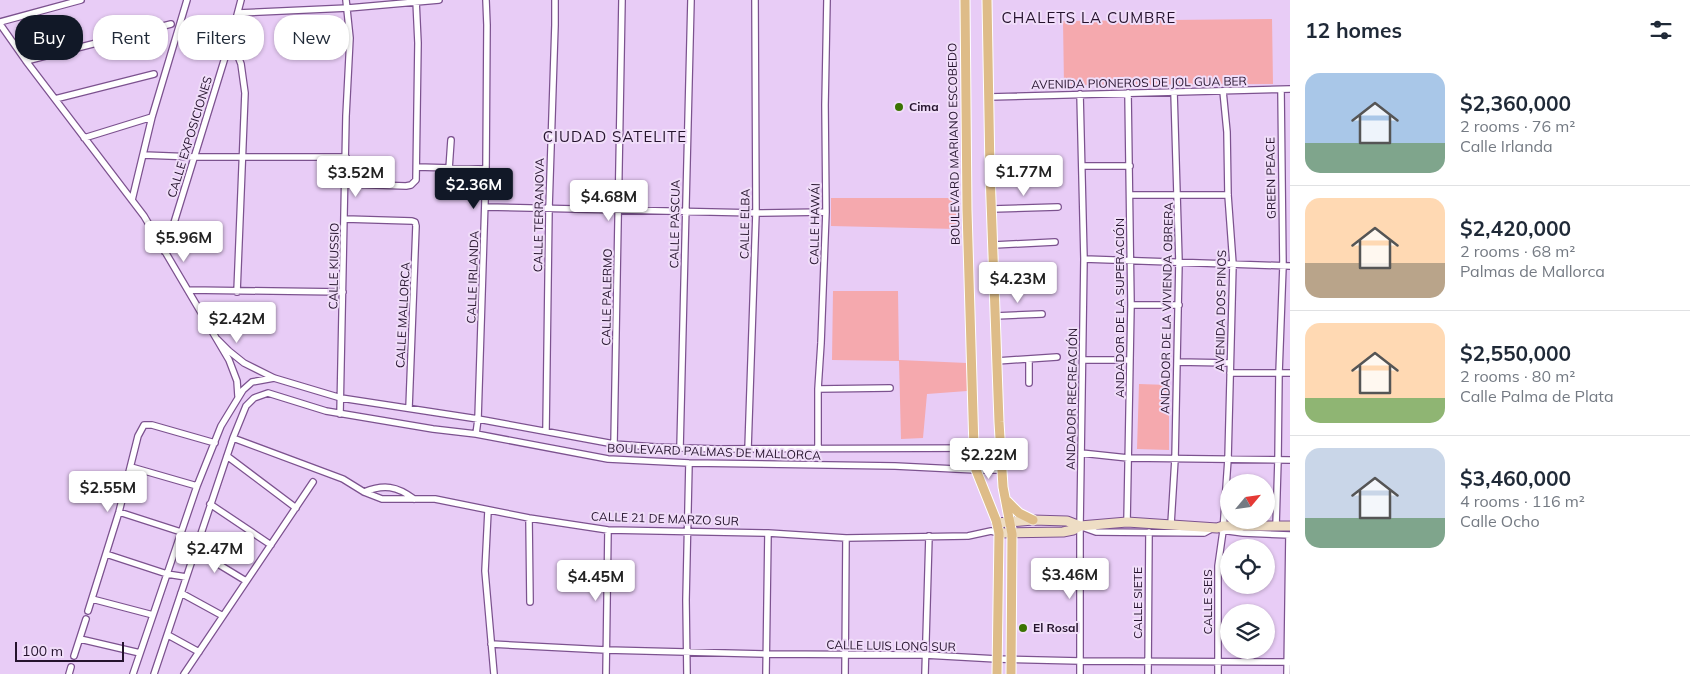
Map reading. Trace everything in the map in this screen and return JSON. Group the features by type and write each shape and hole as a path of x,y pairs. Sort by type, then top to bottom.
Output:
{"main road":[{"name":"BOULEVARD MARIANO ESCOBEDO","path":"965,0 974,449 976,470 996,529 997,674"},
{"path":"987,0 990,172 1000,448 1005,498 1012,534 1011,674"},
{"path":"1005,498 1018,513 1033,520"}],"street":[{"path":"81,0 0,23 26,61 132,200 229,360 237,381 238,396"},
{"path":"132,200 152,117 187,0"},
{"name":"CALLE EXPOSICIONES","path":"238,13 241,0"},
{"name":"CALLE KIUSSIO","path":"340,414 350,38 346,0"},
{"path":"238,13 348,8 439,0"},
{"name":"CALLE IRLANDA","path":"476,434 486,170 486,0"},
{"name":"CALLE TERRANOVA","path":"546,431 549,208 555,34 554,0"},
{"name":"CALLE PALERMO","path":"614,444 622,0"},
{"name":"CALLE PASCUA","path":"680,448 691,0"},
{"name":"CALLE ELBA","path":"748,449 756,213 755,0"},
{"name":"CALLE HAWÁI","path":"818,448 818,389 826,212 824,105 827,0"},
{"path":"346,184 400,186 411,185 416,180 418,43 416,1"},
{"path":"26,61 171,24"},
{"name":"CALLE EXPOSICIONES","path":"165,252 224,60"},
{"path":"237,292 244,115 244,77 239,60"},
{"path":"55,99 154,74"},
{"name":"GREEN PEACE","path":"1276,526 1278,373 1283,266 1280,90"},
{"name":"AVENIDA PIONEROS DE JOL GUA BER","path":"989,97 1290,90"},
{"name":"AVENIDA DOS PINOS","path":"1219,528 1228,459 1233,264 1223,91"},
{"name":"ANDADOR DE LA VIVIENDA OBRERA","path":"1171,524 1175,459 1179,262 1174,92"},
{"name":"ANDADOR RECREACIÓN","path":"1080,94 1084,259 1080,674"},
{"name":"ANDADOR DE LA SUPERACIÓN","path":"1127,522 1131,305 1128,94"},
{"path":"84,138 152,117"},
{"path":"449,169 451,140"},
{"path":"143,154 195,157 346,157"},
{"path":"1083,166 1130,166"},
{"path":"417,167 486,170"},
{"path":"990,172 1056,170"},
{"path":"1130,195 1228,195"},
{"path":"992,209 1058,206"},
{"path":"485,207 756,213 826,212"},
{"name":"CALLE MALLORCA","path":"345,219 406,220 415,222 417,237 410,344 409,408"},
{"path":"994,245 1055,242"},
{"path":"1084,259 1290,266"},
{"path":"995,280 1049,278"},
{"path":"188,290 343,292"},
{"path":"1131,305 1178,305"},
{"path":"996,316 1042,314"},
{"name":"BOULEVARD PALMAS DE MALLORCA","path":"217,339 229,352 244,363 274,378 341,398 478,419 614,444 680,448 748,449 1000,448"},
{"path":"997,361 1056,357"},
{"path":"1029,359 1029,383"},
{"path":"1083,360 1130,360"},
{"path":"1177,362 1230,363"},
{"path":"1230,372 1290,373"},
{"path":"133,674 197,486 221,426 238,396 252,382 274,378"},
{"path":"818,389 890,388"},
{"name":"BOULEVARD PALMAS DE MALLORCA","path":"233,438 246,406 254,398 268,393 307,406 340,414 476,434 608,459 689,463 895,466 1002,470"},
{"path":"88,611 119,512 138,436 144,425 156,426 215,443"},
{"path":"154,674 233,438"},
{"name":"CALLE 21 DE MARZO SUR","path":"233,438 343,479 364,492 382,499 435,499 529,518 608,530 768,533 846,538 968,536 996,529"},
{"path":"1081,453 1128,458 1290,460"},
{"path":"227,456 296,508"},
{"path":"687,674 686,600 689,463"},
{"path":"131,467 197,486"},
{"path":"184,674 313,482"},
{"path":"364,492 378,486 400,490 414,500"},
{"path":"398,500 400,490"},
{"path":"210,504 271,545"},
{"path":"488,510 485,571 494,674"},
{"path":"119,512 181,532"},
{"path":"529,518 530,602"},
{"path":"996,529 1010,521 1033,520 1067,521 1096,532 1204,533 1219,528 1276,526 1290,532"},
{"path":"996,529 1012,534 1063,532 1080,526 1127,522 1290,532"},
{"name":"CALLE SEIS","path":"1218,674 1219,528"},
{"path":"606,674 608,530"},
{"name":"CALLE SIETE","path":"1148,674 1149,532"},
{"path":"1287,674 1289,662 1290,532"},
{"path":"766,674 768,533"},
{"path":"925,674 930,536"},
{"path":"845,674 846,538"},
{"path":"195,550 246,581"},
{"path":"106,554 167,574 186,577"},
{"path":"181,593 223,616"},
{"path":"92,599 153,615"},
{"path":"74,656 86,620"},
{"path":"168,635 199,652"},
{"path":"80,639 140,653"},
{"name":"CALLE LUIS LONG SUR","path":"491,644 606,650 925,655 1012,660 1289,662"},
{"path":"69,674 71,667"}],"shaded area":[{"path":"1272,19 1273,84 1064,85 1063,21"},
{"path":"831,198 956,198 956,229 831,226"},
{"path":"833,291 898,291 899,360 967,363 967,391 927,394 923,438 901,439 899,361 832,360"},
{"path":"1139,384 1169,385 1169,450 1137,449"}],"place":[{"name":"Cima","path":"899,107"},
{"name":"El Rosal","path":"1023,628"}],"district":[{"name":"CHALETS LA CUMBRE","path":"1089,18"},
{"name":"CIUDAD SATELITE","path":"615,137"}]}
